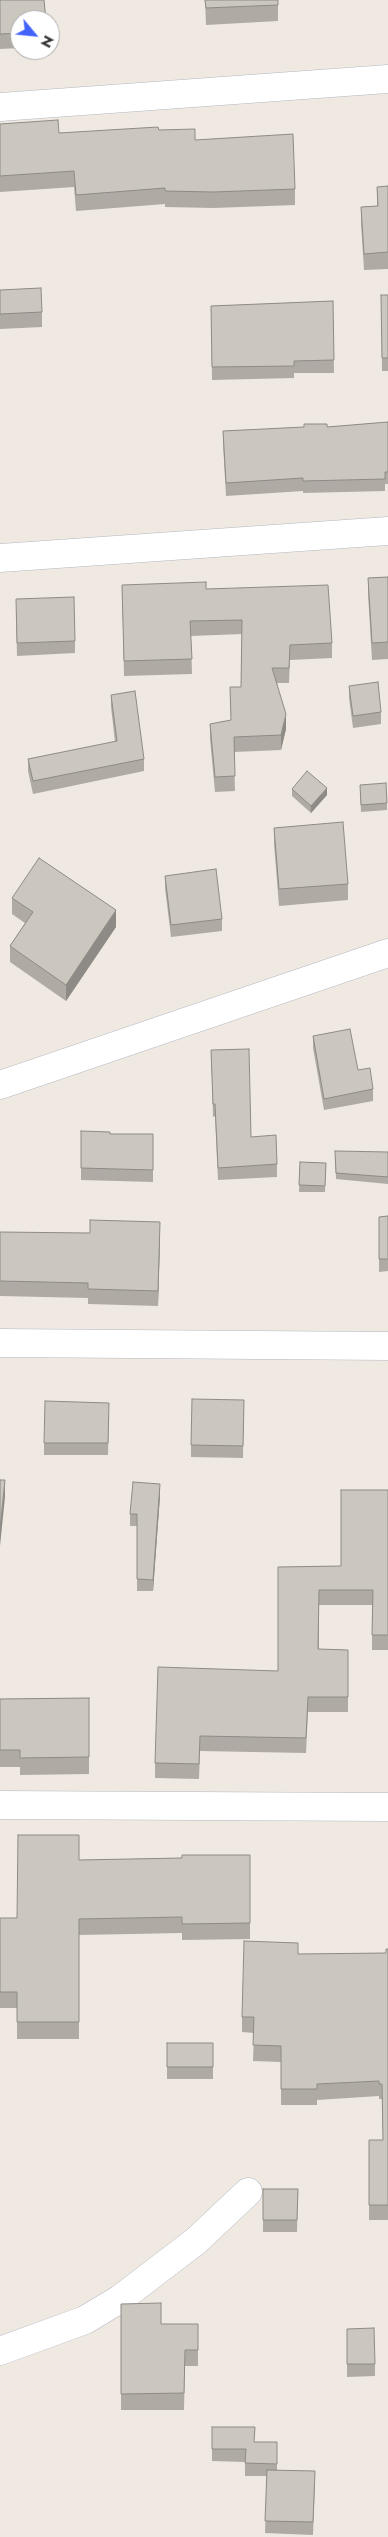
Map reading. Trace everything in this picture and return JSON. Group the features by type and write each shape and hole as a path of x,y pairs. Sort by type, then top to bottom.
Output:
{"street":[{"path":"0,107 388,79"},
{"path":"0,558 388,531"},
{"path":"0,1085 388,954"},
{"path":"0,1343 388,1346"},
{"path":"0,1805 388,1807"},
{"path":"0,2351 85,2320 120,2299 196,2241 248,2192"}],"building":[{"path":"0,0 44,0 45,10 10,10 10,34 0,34"},
{"path":"205,0 278,0 278,5 206,8"},
{"path":"58,120 59,133 158,127 159,130 195,129 195,140 293,134 295,189 214,192 165,191 165,188 76,195 74,171 0,176 0,124"},
{"path":"388,186 388,252 364,254 361,207 378,206 377,187"},
{"path":"41,288 42,312 0,314 0,290"},
{"path":"381,295 388,295 388,358 382,358"},
{"path":"333,301 334,360 294,361 294,366 212,367 211,306"},
{"path":"388,422 388,472 385,472 385,479 303,481 303,478 226,483 223,431 304,427 304,424 327,424 327,427"},
{"path":"388,577 388,642 372,643 368,578"},
{"path":"206,582 206,589 328,585 332,643 290,645 289,668 272,668 286,714 281,735 234,737 235,776 215,777 210,724 231,720 230,687 241,687 242,620 190,621 192,659 124,661 122,585"},
{"path":"74,597 75,641 17,643 16,599"},
{"path":"378,682 381,712 353,716 349,686"},
{"path":"135,691 144,759 33,781 28,759 117,741 111,695"},
{"path":"307,771 327,788 311,806 292,789"},
{"path":"386,783 387,803 361,805 360,785"},
{"path":"343,822 348,884 279,889 274,828"},
{"path":"39,858 116,910 66,985 10,946 33,912 12,898"},
{"path":"216,869 222,919 171,925 165,876"},
{"path":"350,1029 358,1070 370,1068 373,1089 324,1099 313,1036"},
{"path":"249,1049 251,1137 276,1135 277,1164 218,1168 211,1050"},
{"path":"81,1131 110,1132 110,1134 153,1134 153,1170 81,1168"},
{"path":"335,1151 388,1152 388,1177 336,1173"},
{"path":"300,1162 326,1163 325,1186 299,1185"},
{"path":"388,1216 388,1259 379,1259 379,1217"},
{"path":"90,1220 160,1222 158,1291 88,1289 88,1283 0,1281 0,1232 90,1233"},
{"path":"192,1399 244,1400 243,1446 191,1445"},
{"path":"45,1401 109,1403 108,1443 44,1443"},
{"path":"0,1480 5,1480 0,1529"},
{"path":"133,1482 160,1484 153,1580 137,1579 137,1514 130,1514"},
{"path":"341,1490 388,1490 388,1635 372,1635 373,1590 319,1590 318,1649 348,1650 348,1697 308,1697 306,1738 200,1736 199,1764 155,1763 158,1667 278,1671 278,1567 341,1566"},
{"path":"89,1698 89,1757 20,1758 20,1750 0,1750 0,1699"},
{"path":"18,1835 79,1835 79,1860 182,1858 182,1855 250,1855 250,1923 182,1924 182,1917 79,1919 79,2022 17,2022 17,1992 0,1992 0,1918 17,1918"},
{"path":"244,1941 298,1943 298,1954 386,1953 386,1949 388,1949 388,2205 369,2205 369,2140 383,2140 382,2084 379,2084 379,2081 317,2084 317,2089 281,2089 281,2046 253,2045 254,2017 242,2017"},
{"path":"167,2043 213,2043 213,2067 167,2067"},
{"path":"263,2189 298,2189 297,2220 263,2220"},
{"path":"161,2303 161,2324 198,2324 198,2350 185,2350 184,2393 121,2394 121,2304"},
{"path":"374,2328 375,2364 347,2364 347,2329"},
{"path":"212,2427 255,2427 254,2442 277,2442 277,2464 245,2463 246,2449 212,2449"},
{"path":"267,2470 315,2471 313,2522 265,2521"}]}
